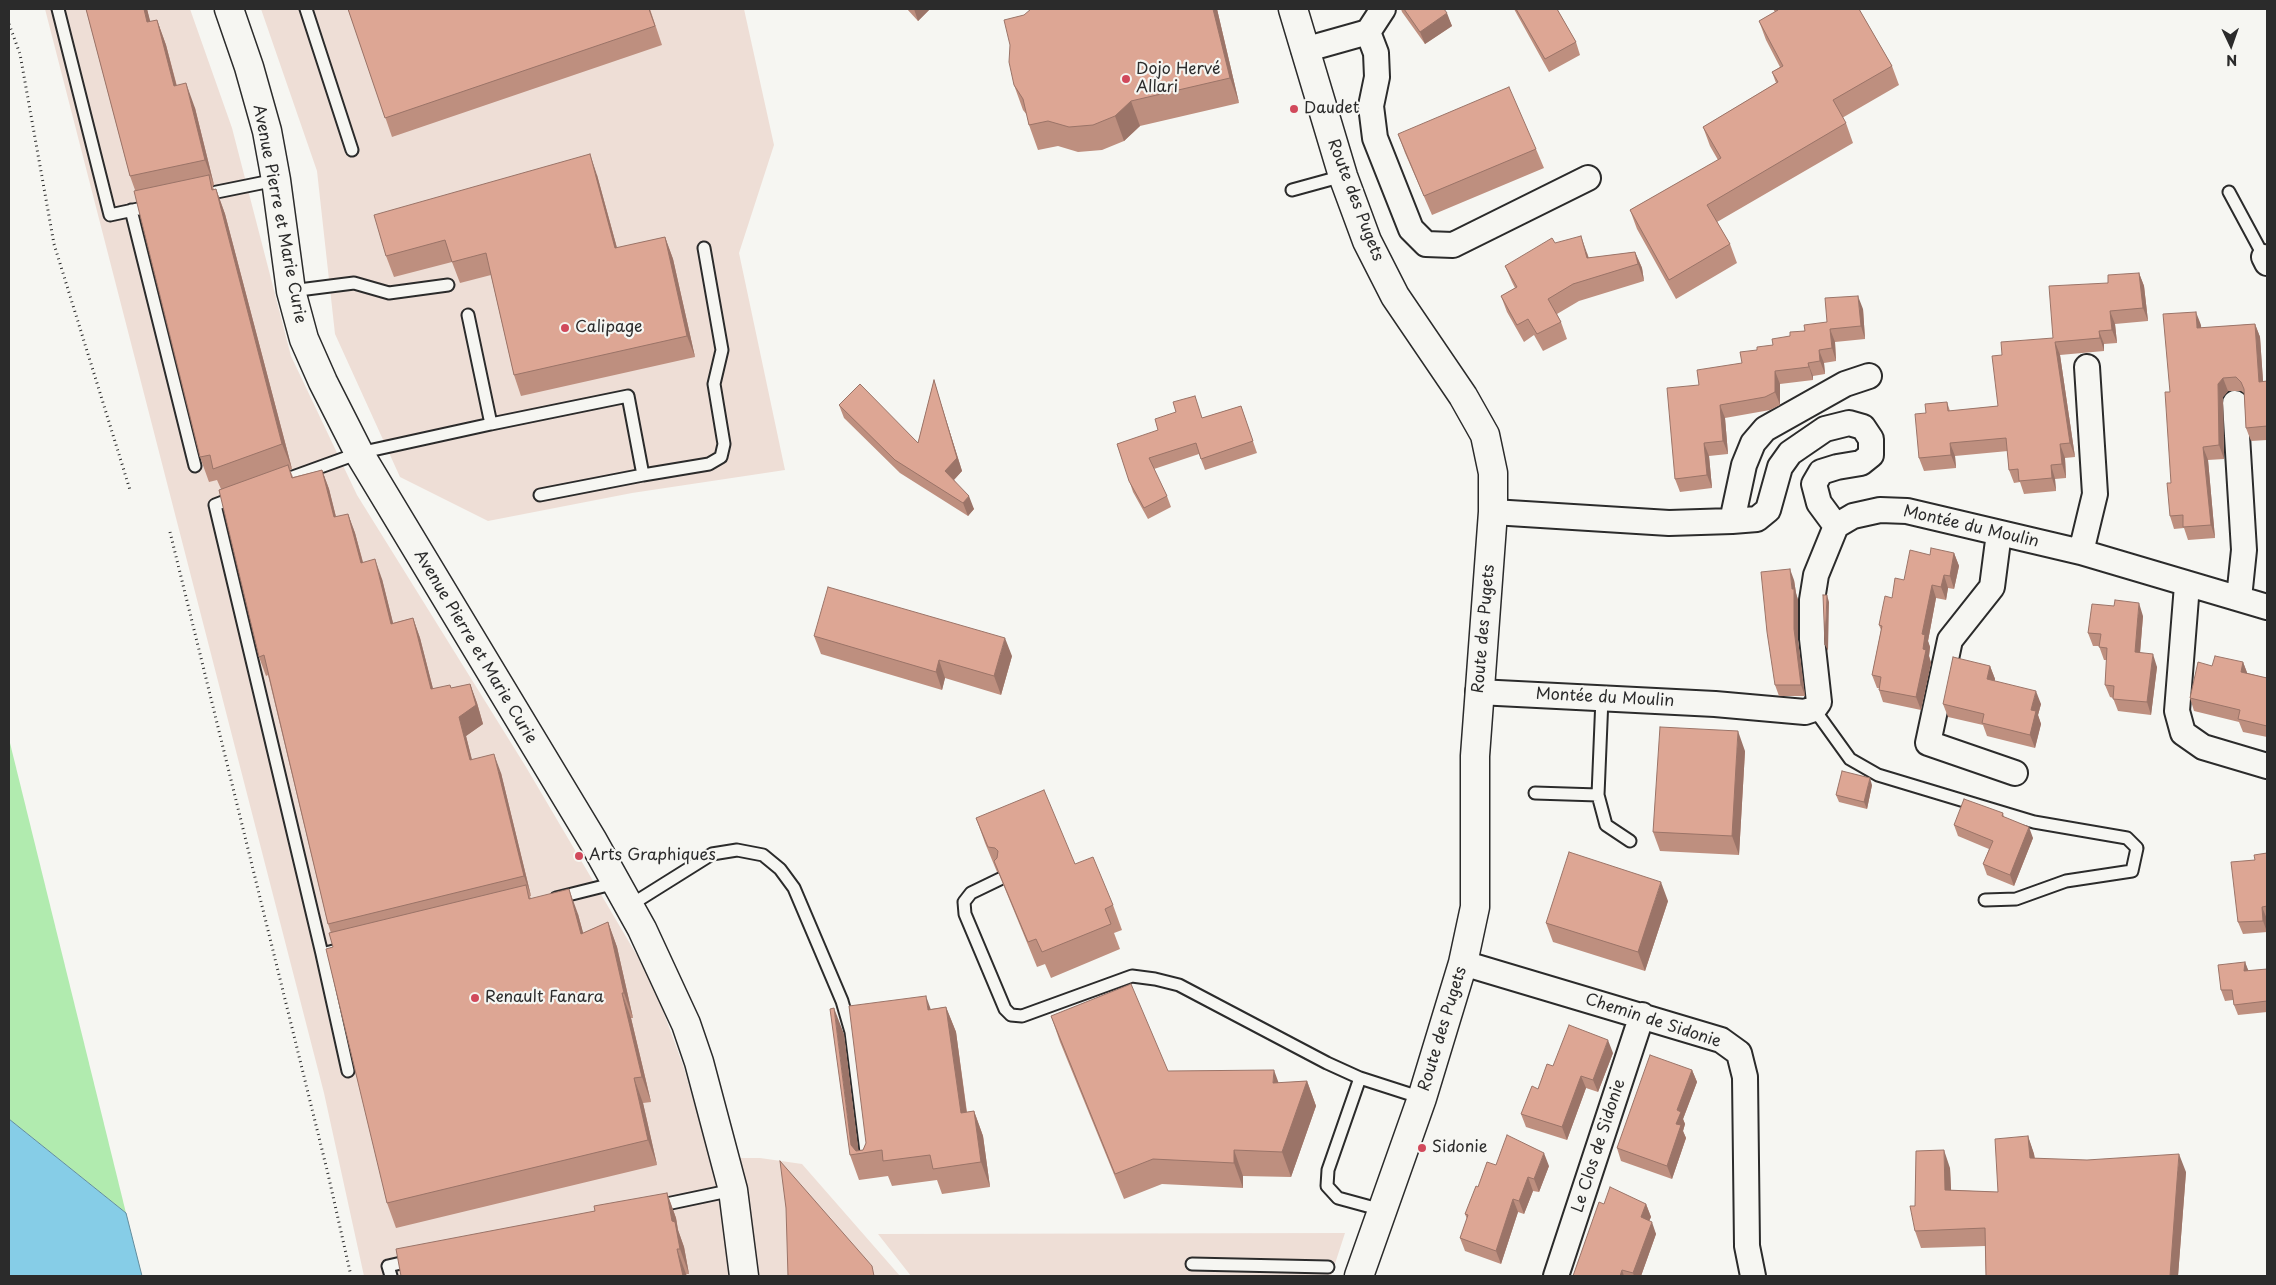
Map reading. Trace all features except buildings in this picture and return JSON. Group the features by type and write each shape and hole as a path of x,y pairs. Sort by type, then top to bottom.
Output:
{"main road":[{"name":"Avenue Pierre et Marie Curie","path":"229,9 249,67 267,131 276,180 291,291 304,339 323,382 359,453 642,929 686,1024 718,1129 733,1190 744,1276"},
{"name":"Route des Pugets","path":"1293,9 1343,176 1367,241 1395,296 1463,396 1485,435 1493,473 1494,512 1478,692 1475,756 1475,907 1463,963 1422,1098 1359,1276"}],"street":[{"path":"1304,50 1368,32 1383,9"},
{"path":"1368,32 1376,53 1377,77 1370,106 1375,138 1411,229 1426,244 1453,246 1588,178"},
{"path":"2081,552 2095,494 2087,367"},
{"path":"1732,521 1744,465 1753,443 1765,429 1845,384 1869,376"},
{"path":"2235,403 2244,550 2239,598"},
{"path":"1494,512 1669,523 1757,519 1768,510 1780,467 1790,453 1825,429 1849,422 1862,427 1870,439 1871,454 1860,463 1821,472 1814,484 1819,503 1836,526 1816,575 1812,600 1814,674 1819,702 1814,709"},
{"name":"Montée du Moulin","path":"1836,526 1853,516 1880,510 1907,511 2081,552 2267,607"},
{"path":"1999,533 1992,587 1950,640 1928,743 2015,773"},
{"path":"2187,584 2177,712 2183,733 2203,747 2267,766"},
{"name":"Montée du Moulin","path":"1478,692 1715,704 1805,712 1814,709"},
{"name":"Chemin de Sidonie","path":"1463,963 1721,1040 1739,1053 1745,1077 1747,1246 1753,1276"},
{"name":"Le Clos de Sidonie","path":"1556,1276 1642,1015"}],"lane":[{"path":"58,9 110,215 160,204"},
{"path":"306,9 352,150"},
{"path":"1292,190 1343,176"},
{"path":"189,198 276,180"},
{"path":"2229,192 2266,260"},
{"path":"132,210 195,466"},
{"path":"540,494 709,464 721,457 724,444 714,384 722,350 704,248"},
{"path":"291,291 354,283 389,293 448,286"},
{"path":"468,315 491,424"},
{"path":"269,485 359,453 440,434 628,396 643,475"},
{"path":"251,492 215,505 348,1070"},
{"path":"1602,698 1598,795 1606,825 1630,841"},
{"path":"1814,709 1850,759 1878,774 2034,822 2127,838 2137,848 2132,871 2066,881 2016,899 1986,900"},
{"path":"1535,794 1598,795"},
{"path":"629,906 712,854 737,850 763,855 780,869 794,888 842,1001 851,1032 868,1169"},
{"path":"1000,879 971,893 964,902 965,914 1005,1009 1011,1015 1022,1016 1132,976 1155,979 1179,985 1332,1066 1360,1078 1422,1098"},
{"path":"540,901 616,883"},
{"path":"322,954 351,947"},
{"path":"1360,1078 1328,1170 1327,1186 1338,1198 1383,1211"},
{"path":"647,1209 733,1190"},
{"path":"391,1276 388,1266 427,1257"},
{"path":"1192,1264 1240,1270 1328,1267"}],"path":[{"path":"9,24 20,54 54,244 130,490"},
{"path":"170,532 328,1174 351,1276"}],"shaded area":[{"path":"45,9 190,9 232,128 291,356 357,495 526,767 652,981 683,1065 710,1158 760,1158 802,1164 900,1276 364,1276 324,1093"},
{"path":"261,9 744,9 774,145 739,253 785,470 632,493 488,521 400,477 335,334 317,171"},
{"path":"1345,1233 1331,1276 911,1276 878,1234"}],"green space":[{"path":"9,739 126,1213 9,1119"}],"water":[{"path":"9,1119 126,1213 142,1276 9,1276"}],"place":[{"name":"Dojo Hervé Allari","path":"1126,79"},
{"name":"Daudet","path":"1294,109"},
{"name":"Calipage","path":"565,328"},
{"name":"Arts Graphiques","path":"579,856"},
{"name":"Renault Fanara","path":"475,998"},
{"name":"Sidonie","path":"1422,1148"}]}
